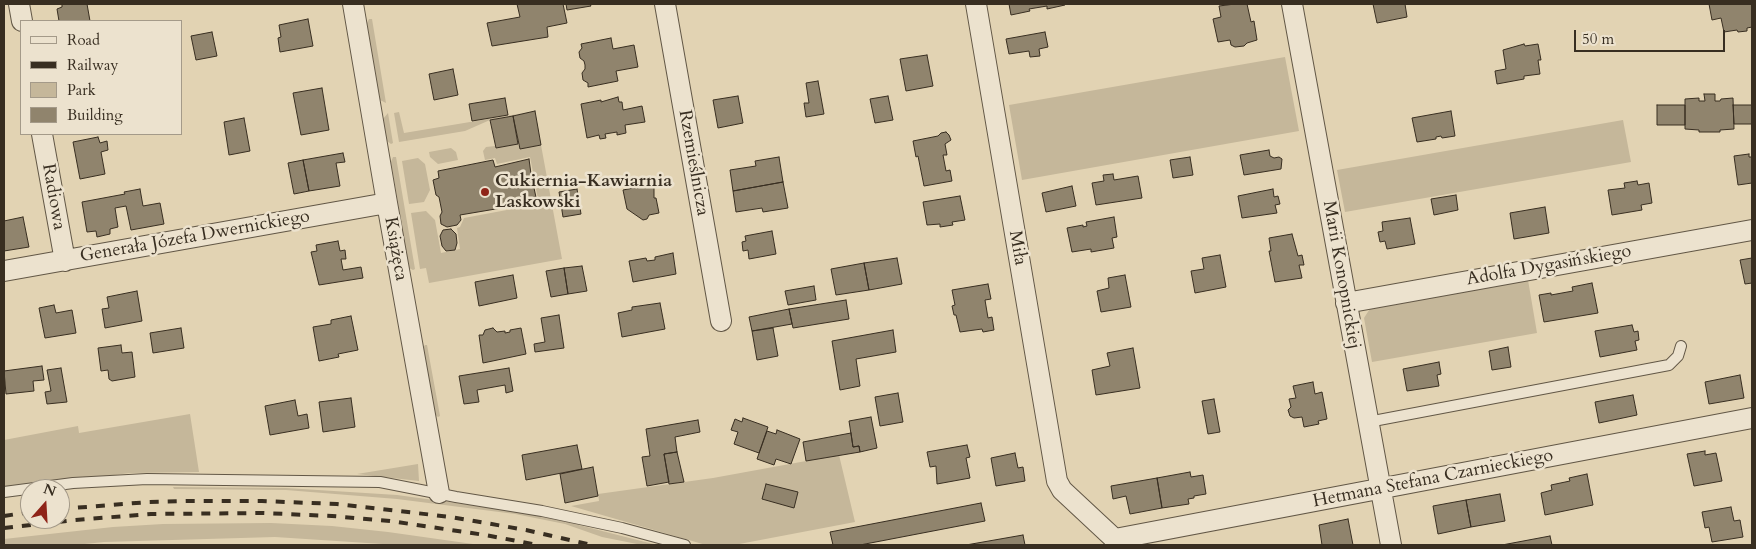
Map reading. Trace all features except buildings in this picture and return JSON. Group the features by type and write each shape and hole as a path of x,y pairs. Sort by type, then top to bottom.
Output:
{"street":[{"path":"19,4 22,20"},
{"name":"Książęca","path":"353,4 438,493"},
{"name":"Rzemieślnicza","path":"665,4 721,321"},
{"name":"Miła","path":"976,4 1057,481 1062,490 1118,542"},
{"name":"Marii Konopnickiej","path":"1292,4 1391,545"},
{"name":"Radiowa","path":"42,135 65,261"},
{"name":"Generała Józefa Dwernickiego","path":"4,271 387,203"},
{"name":"Adolfa Dygasińskiego","path":"1346,303 1752,230"},
{"name":"Hetmana Stefana Czarnieckiego","path":"1118,542 1380,488 1752,418"}],"lane":[{"path":"1368,422 1669,365 1678,356 1681,346"},
{"path":"4,492 73,483 147,479 380,482 542,511 604,524 685,545"}],"green space":[{"path":"369,19 372,19 386,103 380,100 367,23"},
{"path":"1285,57 1299,131 1022,180 1009,105"},
{"path":"399,112 404,133 530,112 490,120 465,131 399,142 394,113"},
{"path":"388,113 393,143 391,144 387,141 383,119"},
{"path":"1623,120 1631,162 1345,212 1337,170"},
{"path":"518,144 520,149 541,145 562,259 429,283 426,268 420,269 411,213 426,211 435,220 441,253 460,249 457,228 460,227 464,218 539,204 536,189 538,184 537,175 533,172 530,157 497,164 495,158 485,160 483,151 486,147 495,146 496,148"},
{"path":"451,148 456,152 458,160 438,164 430,157 429,152"},
{"path":"393,157 396,157 415,269 413,270 409,268 391,162"},
{"path":"418,158 425,164 430,190 424,202 409,204 402,161"},
{"path":"1528,280 1537,333 1372,362 1364,318 1371,307"},
{"path":"427,345 440,416 438,417 434,414 423,348"},
{"path":"190,414 199,472 130,473 70,481 70,479 20,479 20,487 4,489 4,440 78,426 79,433"},
{"path":"839,455 855,522 734,545 706,545 571,506 599,501 598,494 713,478"},
{"path":"418,464 419,481 357,474"},
{"path":"173,487 286,488 397,495 515,511 657,545 642,545 602,537 565,524 515,514 397,499 286,490 174,489"},
{"path":"271,523 332,526 480,545 398,545 275,537 104,542 75,545 4,545 4,539 113,527 163,524"}],"railway":[{"path":"70,508 187,501 337,504 451,517 526,530 592,545"},
{"path":"4,528 151,514 262,513 390,521 538,545"},
{"path":"4,516 20,514"}],"place":[{"name":"Cukiernia-Kawiarnia Laskowski","path":"485,192"}]}
